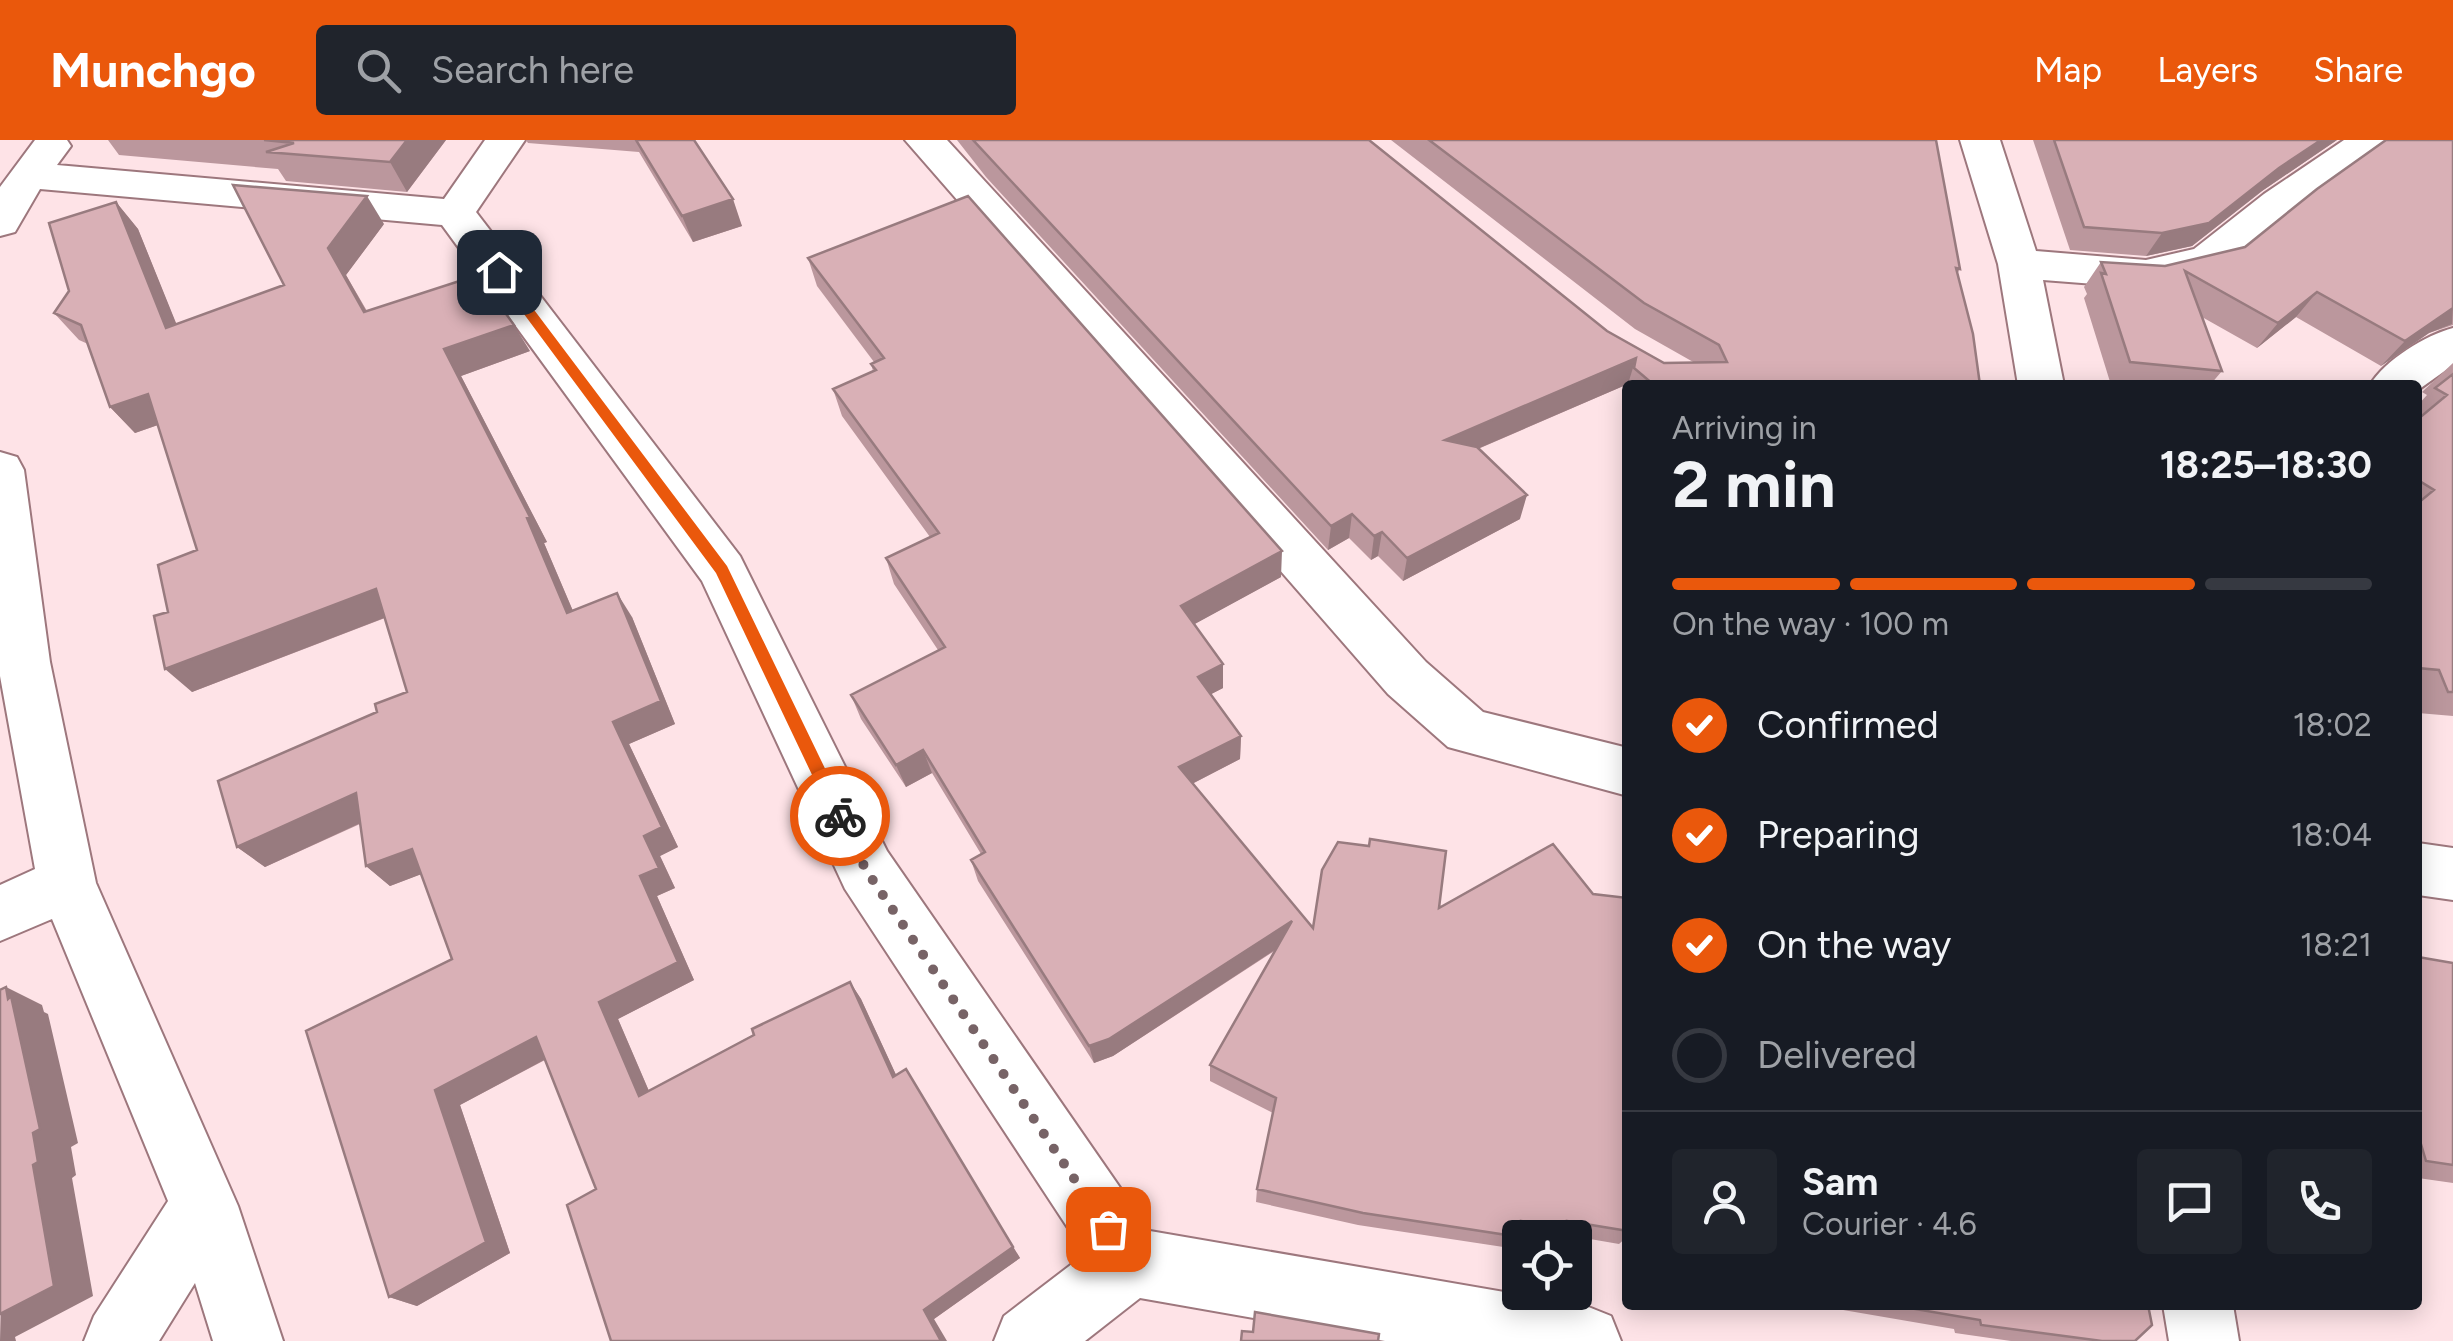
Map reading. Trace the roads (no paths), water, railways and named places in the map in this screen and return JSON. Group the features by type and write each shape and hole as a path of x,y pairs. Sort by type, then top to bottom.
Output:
{"street":[{"path":"455,213 504,140"},
{"path":"925,140 1407,678 1467,730 1622,770"},
{"path":"1980,140 2018,264 2039,380"},
{"path":"2018,264 2146,274 2208,260 2370,140"},
{"path":"0,223 41,158 455,213 722,570 866,870 1130,1262 1586,1341"},
{"path":"2400,380 2453,342"},
{"path":"0,473 24,662 67,882 204,1206 248,1341"},
{"path":"2422,870 2453,874"},
{"path":"0,914 67,882"},
{"path":"118,1341 204,1206"},
{"path":"1029,1341 1130,1262"},
{"path":"2199,1310 2204,1341"}]}
